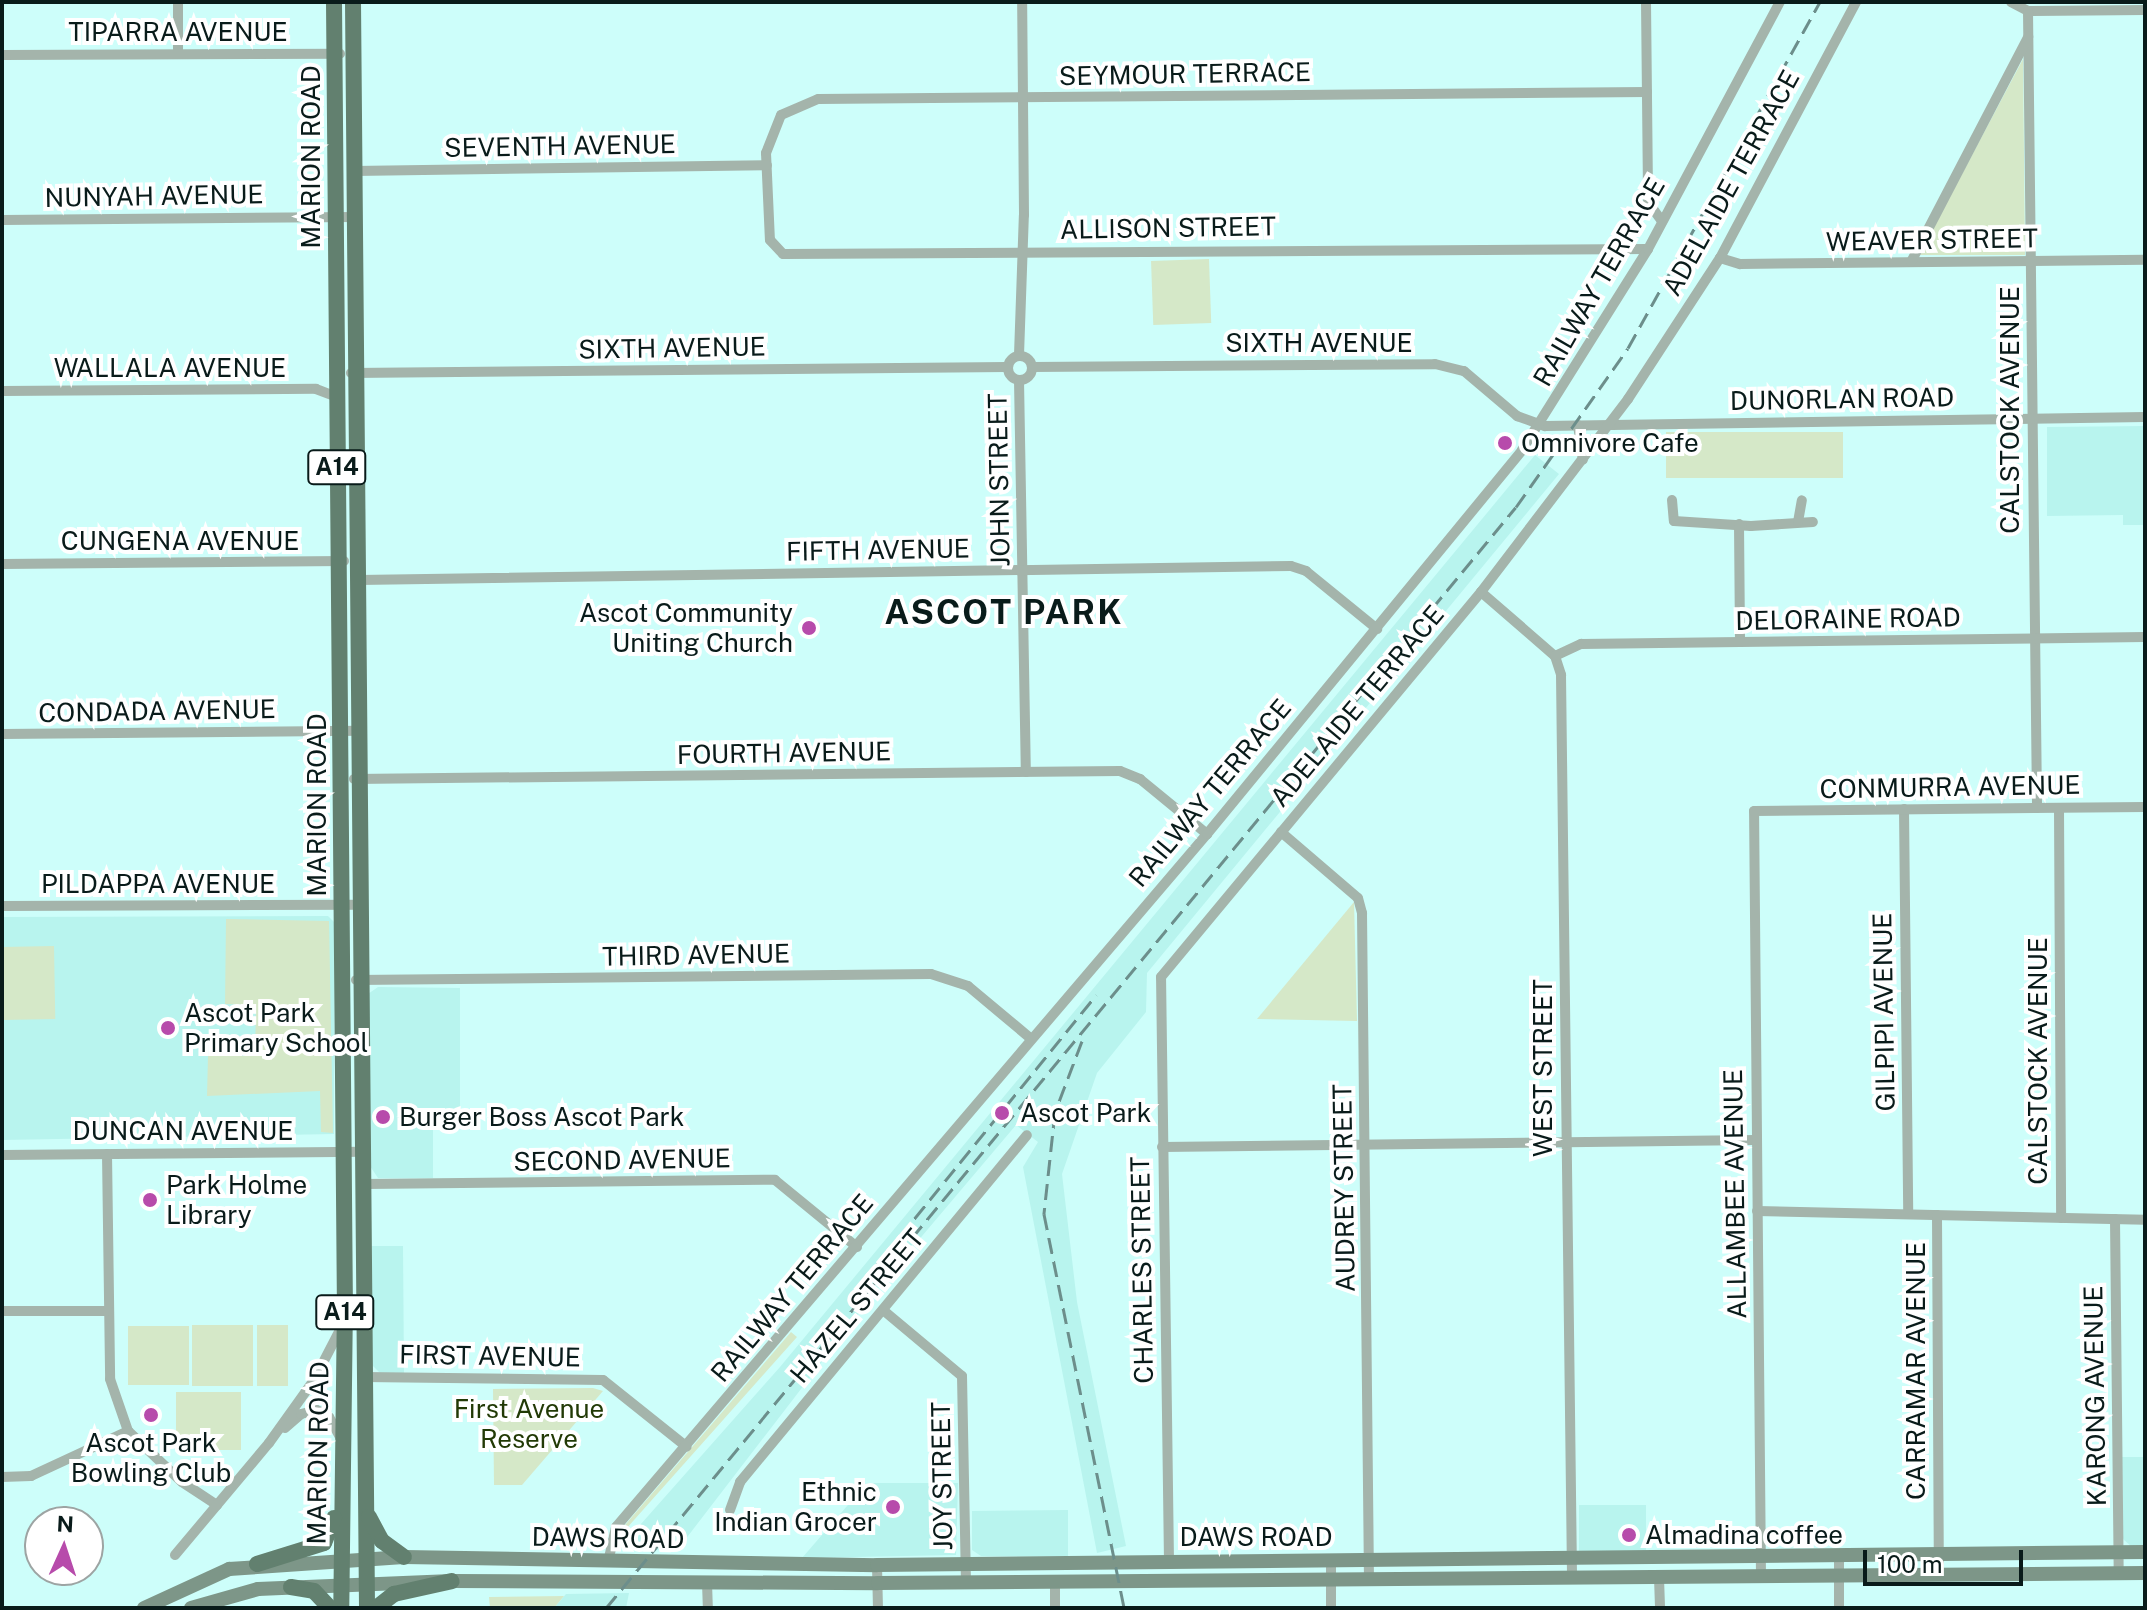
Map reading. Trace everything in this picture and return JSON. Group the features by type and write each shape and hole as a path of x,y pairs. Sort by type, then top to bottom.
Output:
{"main road":[{"name":"MARION ROAD","path":"334,2 345,1321 339,1497 341,1608"},
{"name":"MARION ROAD","path":"353,2 367,1608"},
{"path":"257,1564 324,1543 339,1497"},
{"path":"366,1508 382,1541 404,1557"},
{"name":"DAWS ROAD","path":"144,1608 201,1578 257,1564 404,1557 877,1565 2145,1552"},
{"name":"DAWS ROAD","path":"191,1608 236,1593 291,1587 452,1581 966,1583 2145,1573"},
{"path":"376,1608 394,1594 452,1581"},
{"path":"291,1587 314,1591 330,1608"}],"street":[{"path":"178,2 178,54"},
{"name":"JOHN STREET","path":"1019,355 1022,2"},
{"path":"1646,2 1648,202 1662,221"},
{"name":"RAILWAY TERRACE","path":"608,1562 616,1527 857,1247 1029,1037 1207,834 1377,629 1539,425 1648,249 1780,2"},
{"name":"ADELAIDE TERRACE","path":"1161,977 1481,592 1610,423 1720,258 1856,2"},
{"path":"2011,2 2028,11 2145,10"},
{"name":"CALSTOCK AVENUE","path":"2028,11 2037,808"},
{"path":"1911,262 2029,35"},
{"name":"TIPARRA AVENUE","path":"2,55 353,54"},
{"name":"SEYMOUR TERRACE","path":"767,165 767,146 781,115 810,101 1647,92"},
{"name":"SEVENTH AVENUE","path":"354,171 767,165"},
{"name":"ALLISON STREET","path":"767,165 770,240 783,254 1648,249"},
{"name":"NUNYAH AVENUE","path":"2,220 355,217"},
{"name":"WEAVER STREET","path":"1720,258 1740,264 2145,260"},
{"path":"1019,355 1032,367 1028,376 1019,380 1007,367 1019,355"},
{"name":"SIXTH AVENUE","path":"1032,367 1435,364 1464,371 1517,416 1539,425"},
{"name":"SIXTH AVENUE","path":"337,373 1007,367"},
{"name":"JOHN STREET","path":"1019,380 1026,772"},
{"name":"WALLALA AVENUE","path":"2,391 316,389 337,397"},
{"name":"DUNORLAN ROAD","path":"1539,425 2145,417"},
{"path":"1578,425 1583,460"},
{"path":"1672,500 1674,521 1739,524 1813,522"},
{"path":"1798,522 1802,500"},
{"path":"1739,524 1740,642"},
{"name":"CUNGENA AVENUE","path":"2,564 359,561"},
{"name":"FIFTH AVENUE","path":"359,580 1291,566 1306,571 1377,629"},
{"path":"1481,592 1555,656"},
{"name":"DELORAINE ROAD","path":"1555,656 1581,644 2145,637"},
{"name":"WEST STREET","path":"1555,656 1562,689 1572,1578"},
{"name":"CONDADA AVENUE","path":"2,734 361,731"},
{"name":"FOURTH AVENUE","path":"341,779 1120,771 1140,779 1207,834"},
{"name":"CONMURRA AVENUE","path":"1754,811 2145,807"},
{"name":"CALSTOCK AVENUE","path":"2059,808 2061,1218"},
{"name":"GILPIPI AVENUE","path":"1904,809 1908,1214"},
{"name":"ALLAMBEE AVENUE","path":"1754,811 1761,1577"},
{"name":"AUDREY STREET","path":"1281,832 1358,898 1362,913 1369,1580"},
{"name":"PILDAPPA AVENUE","path":"2,906 363,905"},
{"name":"THIRD AVENUE","path":"342,980 931,974 968,986 1029,1037"},
{"name":"CHARLES STREET","path":"1161,977 1169,1562"},
{"name":"HAZEL STREET","path":"730,1510 740,1482 1027,1135"},
{"path":"1162,1147 1756,1140"},
{"name":"DUNCAN AVENUE","path":"2,1155 364,1152"},
{"path":"107,1154 110,1379 128,1431 182,1482 217,1505"},
{"name":"SECOND AVENUE","path":"365,1184 775,1180 857,1247"},
{"path":"1757,1211 2145,1220"},
{"name":"CARRAMAR AVENUE","path":"1937,1215 1939,1576"},
{"name":"KARONG AVENUE","path":"2115,1219 2119,1573"},
{"name":"JOY STREET","path":"883,1310 962,1376 966,1583"},
{"path":"2,1311 108,1311"},
{"path":"175,1555 269,1443 328,1358 345,1321"},
{"name":"FIRST AVENUE","path":"364,1377 603,1380 687,1447"},
{"path":"269,1443 301,1414 317,1410 329,1417 341,1439"},
{"path":"2,1477 31,1476 128,1431"},
{"path":"1839,1555 1839,1608"},
{"path":"1331,1561 1331,1608"},
{"path":"877,1565 878,1608"},
{"path":"1659,1578 1660,1608"},
{"path":"1055,1582 1055,1608"},
{"path":"707,1583 708,1608"}],"shaded area":[{"path":"2145,426 2145,525 2123,525 2123,515 2047,516 2047,427"},
{"path":"1535,455 1559,474 1147,973 1146,1012 1097,1073 1062,1174 1077,1302 1126,1546 1097,1553 1023,1167 1038,1142 1016,1125 884,1281 678,1549 632,1551 633,1533 780,1367"},
{"name":"Ascot Park Primary School","path":"328,916 334,922 334,1134 2,1140 2,917"},
{"path":"378,987 460,988 460,1114 433,1114 433,1178 378,1178 370,1166 368,994"},
{"path":"372,1246 403,1246 404,1373 380,1373 372,1365"},
{"path":"2122,1457 2145,1457 2145,1547 2132,1547 2123,1539"},
{"path":"867,1483 958,1483 956,1555 802,1558"},
{"path":"1579,1505 1646,1505 1646,1551 1579,1551"},
{"path":"1068,1510 1068,1556 981,1556 972,1550 972,1511"},
{"path":"629,1593 626,1608 554,1608 566,1594"}],"green space":[{"path":"2023,59 2025,255 1919,255"},
{"path":"1209,259 1211,323 1153,325 1151,261"},
{"path":"1666,432 1843,432 1843,478 1666,478"},
{"path":"1354,902 1357,1021 1257,1019"},
{"path":"226,919 329,921 333,1133 321,1132 320,1091 207,1096 208,1056 255,1056 256,1005 225,1004"},
{"path":"54,946 55,1019 3,1020 2,947"},
{"path":"192,1325 253,1325 253,1386 192,1386"},
{"path":"257,1325 288,1325 288,1386 257,1386"},
{"path":"128,1326 189,1326 189,1385 128,1385"},
{"path":"791,1332 797,1337 626,1529 623,1548 616,1548 625,1525"},
{"name":"First Avenue Reserve","path":"593,1388 603,1391 522,1485 494,1485 493,1389"},
{"path":"176,1392 241,1392 241,1450 176,1450"},
{"path":"564,1596 554,1608 490,1608 489,1597"}],"railway":[{"path":"606,1608 1516,507 1628,348 1820,2"},
{"path":"854,1293 1096,995"},
{"path":"1082,1041 1055,1112 1044,1214 1124,1608"}],"place":[{"name":"Omnivore Cafe","path":"1505,443"},
{"name":"Ascot Community Uniting Church","path":"809,628"},
{"name":"Ascot Park Primary School","path":"168,1028"},
{"name":"Ascot Park","path":"1002,1113"},
{"name":"Burger Boss Ascot Park","path":"383,1117"},
{"name":"Park Holme Library","path":"150,1200"},
{"name":"Ascot Park Bowling Club","path":"151,1415"},
{"name":"Ethnic Indian Grocer","path":"893,1507"},
{"name":"Almadina coffee","path":"1629,1535"}],"district":[{"name":"ASCOT PARK","path":"1004,613"}]}
